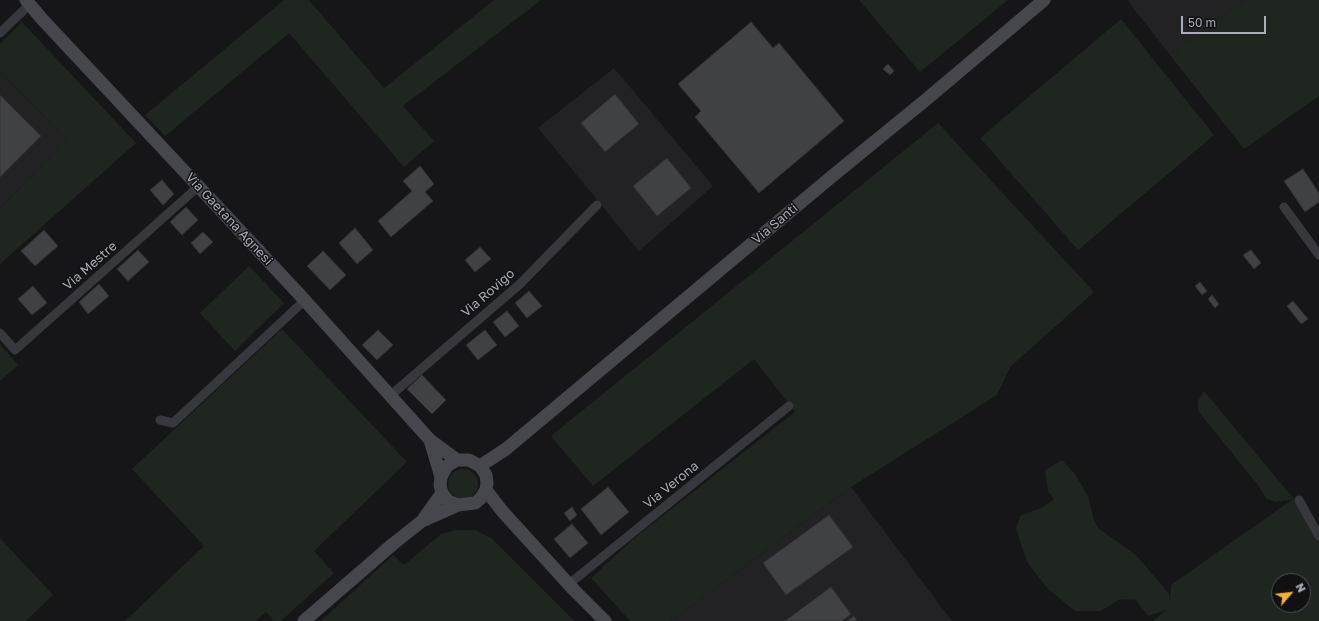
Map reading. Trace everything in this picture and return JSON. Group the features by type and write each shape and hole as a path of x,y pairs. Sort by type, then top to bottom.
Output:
{"street":[{"name":"Via Santi","path":"483,471 506,449 1044,0"},
{"path":"0,33 27,2"},
{"name":"Via Gaetana Agnesi","path":"27,2 304,300 430,440 457,460"},
{"name":"Via Mestre","path":"0,334 15,350 199,186"},
{"name":"Via Rovigo","path":"391,395 520,284 597,204"},
{"path":"1284,206 1319,255"},
{"path":"160,420 173,423 304,300"},
{"name":"Via Verona","path":"569,584 789,406"},
{"name":"Via Gaetana Agnesi","path":"430,440 441,477"},
{"path":"458,505 448,501 442,493 440,485 441,477 447,466 457,460 469,460 483,471 487,483 486,490 481,498 474,503"},
{"path":"486,490 502,511 605,621"},
{"path":"422,521 442,493"},
{"path":"1299,500 1319,536"},
{"path":"304,621 393,544 422,521 458,505 474,503 502,511"}],"shaded area":[{"path":"284,0 309,0 384,88 494,0 541,0 403,106 434,141 404,167 289,33 165,136 145,115"},
{"path":"859,0 1008,0 920,72"},
{"path":"1127,0 1245,0 1170,55"},
{"path":"1245,0 1319,0 1319,96 1244,149 1170,55"},
{"path":"1121,19 1214,135 1078,250 980,138"},
{"path":"22,22 136,143 0,264 0,208 67,140 0,71 0,44"},
{"path":"614,68 713,186 639,251 538,128"},
{"path":"0,71 67,140 0,208"},
{"path":"938,123 1094,292 1010,367 997,395 851,487 671,621 630,621 591,578 632,540 795,412 754,359 593,486 551,436"},
{"path":"249,266 284,303 235,351 200,313"},
{"path":"282,329 407,462 314,551 334,573 281,621 274,621 266,612 256,621 125,621 204,546 132,469"},
{"path":"0,344 18,365 0,381"},
{"path":"1204,391 1294,499 1319,541 1319,621 1153,621 1166,610 1148,616 1136,600 1120,599 1101,611 1075,611 1047,588 1027,562 1016,529 1020,516 1043,507 1054,499 1048,491 1045,470 1062,460 1074,473 1088,496 1094,520 1098,528 1136,555 1169,594 1170,600 1171,585 1293,499 1275,502 1266,498 1258,485 1198,411 1198,401"},
{"path":"463,469 474,473 478,484 474,495 463,499 452,495 448,484 452,473"},
{"path":"851,487 952,621 671,621"},
{"path":"456,530 475,530 491,538 574,621 321,621 393,555 404,565 441,534"},
{"path":"0,538 53,595 26,621 0,621"}],"building":[{"path":"751,22 773,48 779,43 844,121 759,193 695,117 701,111 678,84"},
{"path":"888,64 894,71 890,75 883,69"},
{"path":"615,94 639,124 605,152 581,123"},
{"path":"0,95 41,136 0,177"},
{"path":"667,158 691,188 657,216 633,186"},
{"path":"420,166 434,184 425,192 433,201 391,237 378,221 412,191 403,181"},
{"path":"1303,169 1319,193 1319,202 1305,212 1284,181"},
{"path":"162,180 174,194 163,205 150,190"},
{"path":"186,207 198,220 182,235 170,222"},
{"path":"355,228 373,250 357,264 339,243"},
{"path":"44,230 58,246 35,266 21,251"},
{"path":"203,232 213,242 200,254 191,243"},
{"path":"480,247 491,259 475,272 465,260"},
{"path":"138,250 149,262 128,281 117,269"},
{"path":"1251,250 1261,263 1254,269 1243,255"},
{"path":"323,251 346,275 330,290 307,266"},
{"path":"1200,282 1207,291 1202,295 1195,286"},
{"path":"99,284 109,296 88,314 79,302"},
{"path":"33,286 47,303 32,315 18,299"},
{"path":"529,291 542,306 527,318 515,303"},
{"path":"1212,295 1219,304 1215,308 1208,299"},
{"path":"1293,301 1308,319 1301,324 1287,306"},
{"path":"507,311 519,326 505,337 493,322"},
{"path":"378,330 393,345 377,360 362,345"},
{"path":"485,330 497,345 478,360 466,345"},
{"path":"422,375 446,400 432,414 407,389"},
{"path":"608,487 629,512 601,535 581,509"},
{"path":"572,507 577,515 570,521 564,513"},
{"path":"829,515 853,547 786,595 763,563"},
{"path":"572,524 588,543 570,558 554,539"},
{"path":"831,587 851,614 842,621 785,621"},
{"path":"854,616 857,621 847,621"}]}
